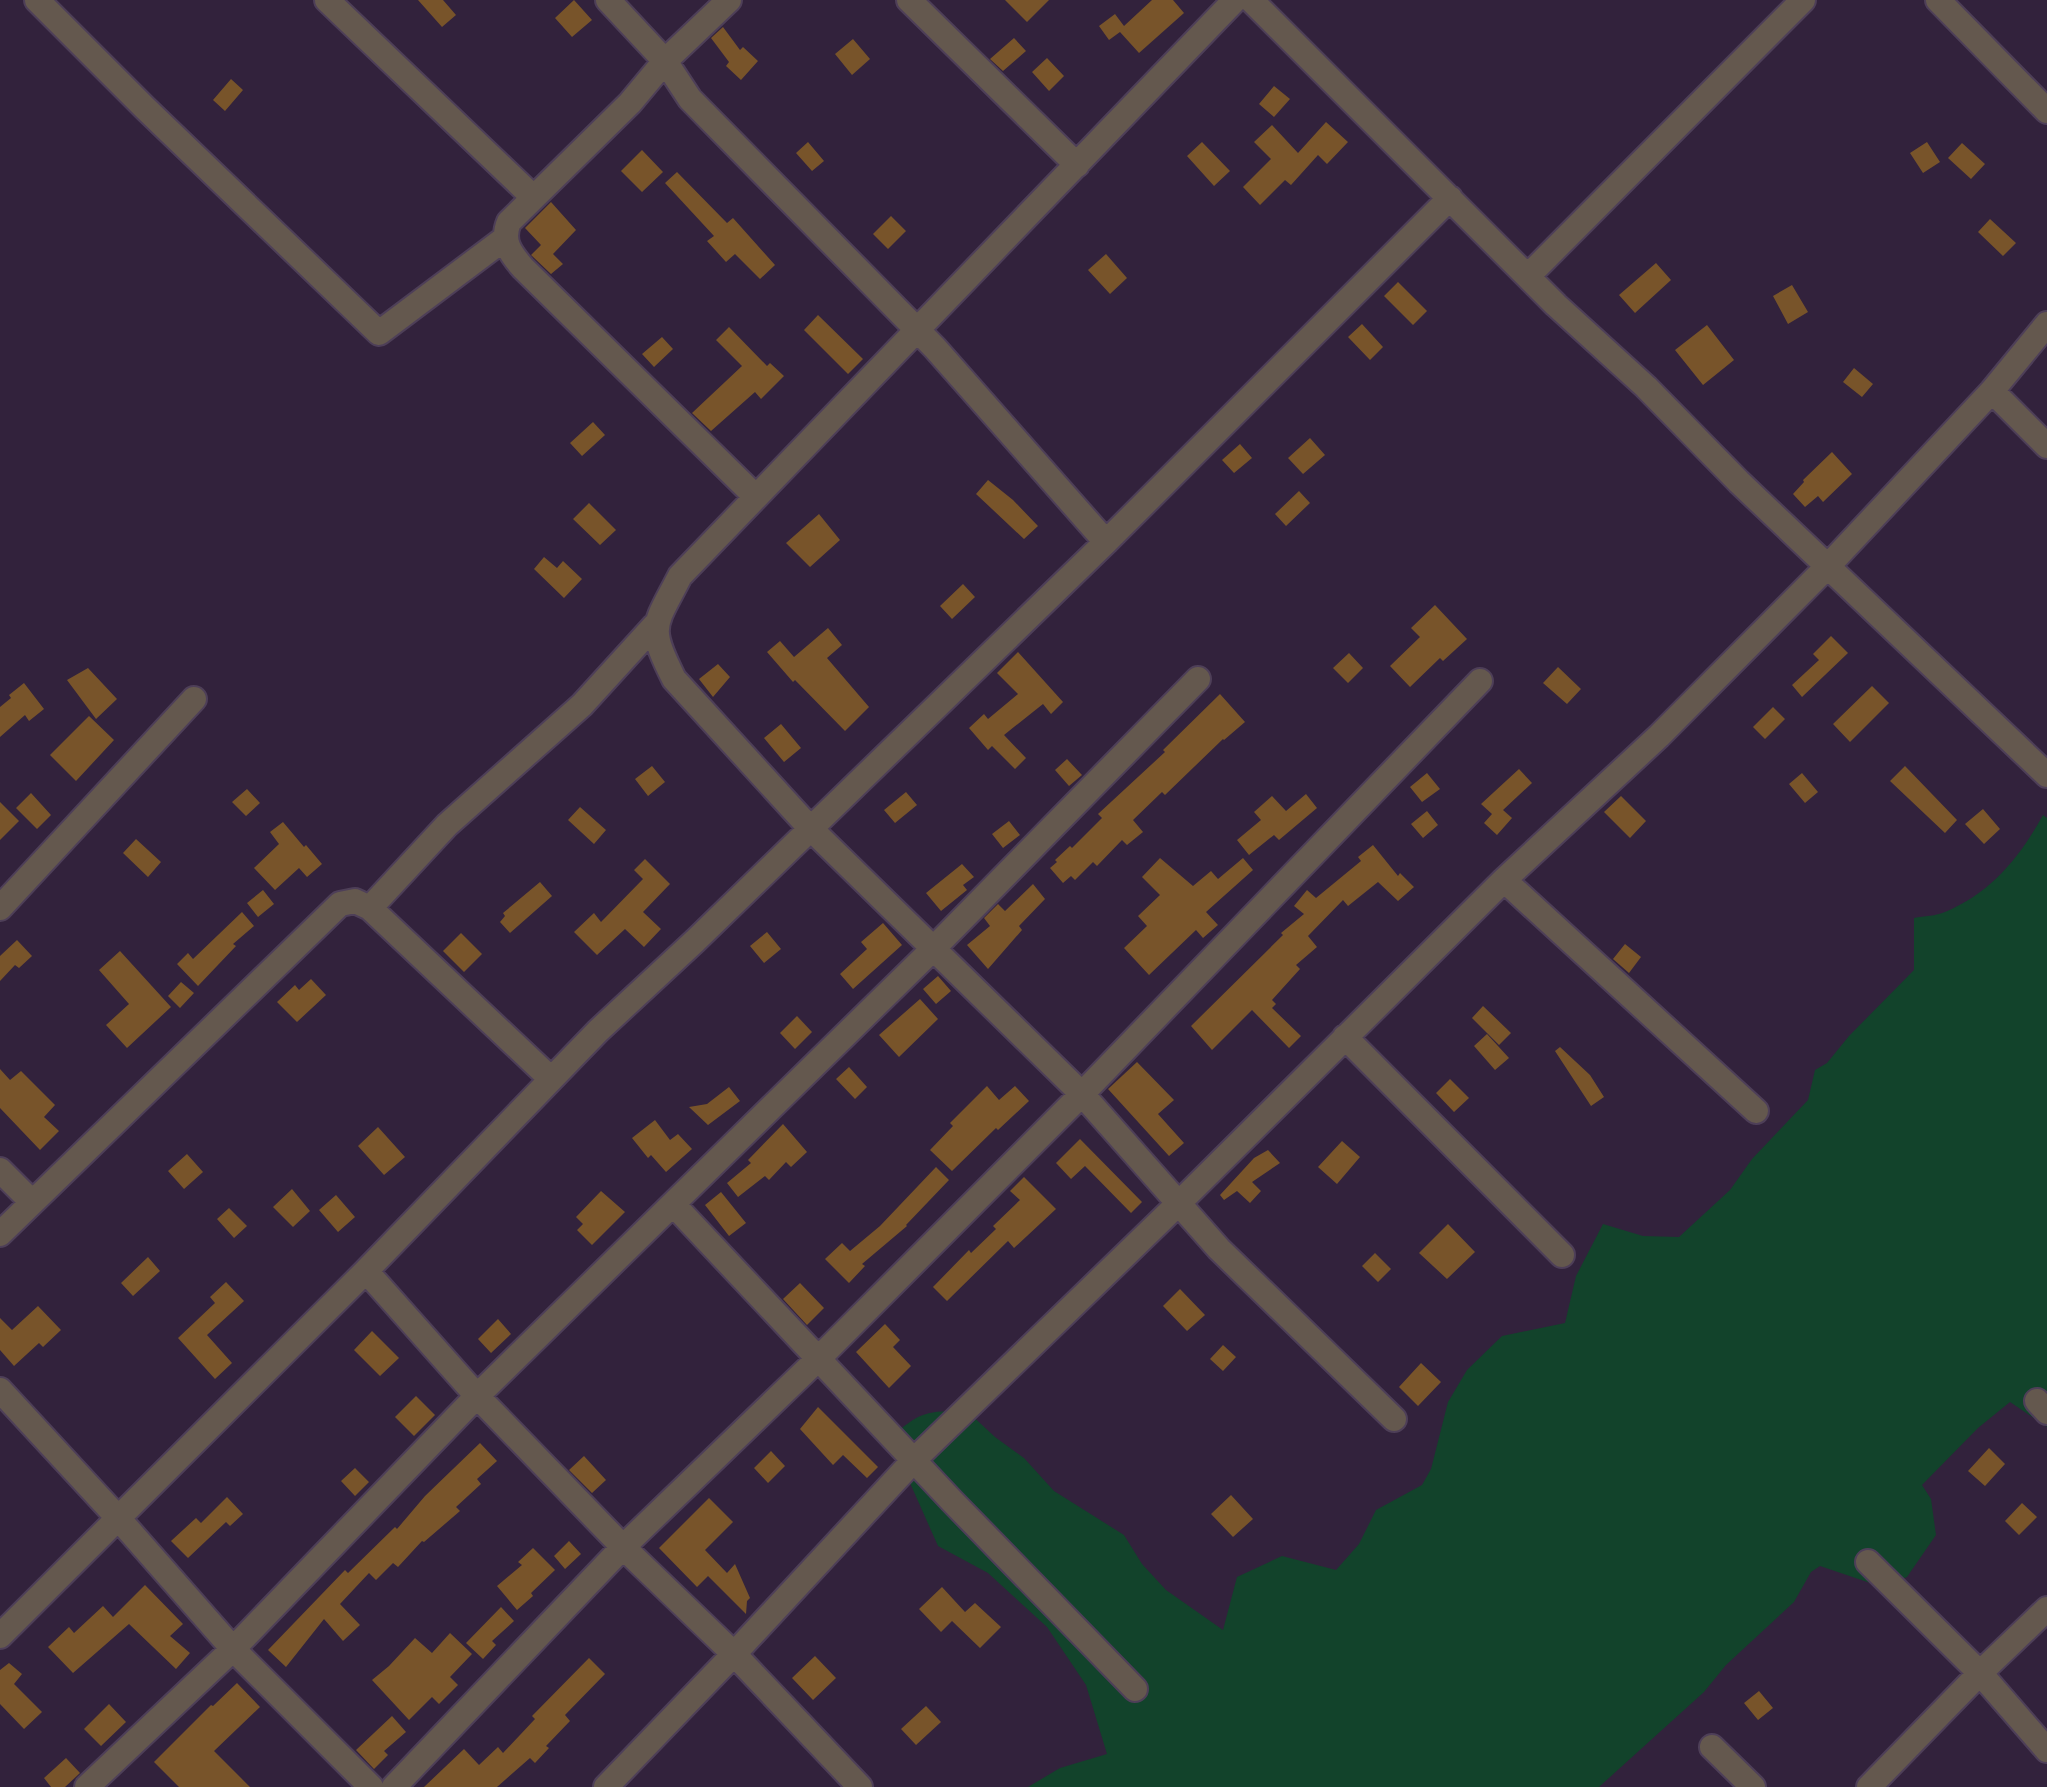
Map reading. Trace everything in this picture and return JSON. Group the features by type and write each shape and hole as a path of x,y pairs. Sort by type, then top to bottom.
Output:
{"street":[{"path":"37,0 379,333 504,239 509,222 630,103 665,61 729,0"},
{"path":"327,0 533,197"},
{"path":"608,0 665,61 690,99 917,331 1106,542"},
{"path":"909,0 1077,165"},
{"path":"370,908 438,834 582,705 654,626 680,576 1235,0"},
{"path":"1251,0 1739,482 2047,775"},
{"path":"1528,276 1803,0"},
{"path":"1938,0 2047,111"},
{"path":"0,1636 366,1271 550,1078 1106,542 1450,198"},
{"path":"504,239 523,268 756,497"},
{"path":"606,1787 915,1459 1180,1202 1504,880 1659,736 1828,566 1992,391 2047,324"},
{"path":"1992,391 2047,446"},
{"path":"654,626 660,651 674,679 810,828 1082,1094 1219,1249 1394,1419"},
{"path":"87,1787 233,1649 477,1396 933,949 1198,679"},
{"path":"394,1787 623,1547 818,1359 1082,1094 1480,681"},
{"path":"0,908 194,699"},
{"path":"1504,880 1756,1111"},
{"path":"0,1234 340,904 355,901 370,908 550,1078"},
{"path":"1345,1037 1562,1255"},
{"path":"0,1170 32,1202"},
{"path":"673,1204 1135,1689"},
{"path":"366,1271 477,1396 623,1547 734,1654 860,1787"},
{"path":"0,1390 233,1649 371,1787"},
{"path":"1868,1562 1980,1673 2047,1750"},
{"path":"1869,1787 2047,1609"},
{"path":"1712,1747 1753,1787"}],"green space":[{"path":"2043,815 2047,818 2047,1427 2010,1402 1978,1428 1922,1485 1931,1499 1936,1535 1907,1577 1882,1587 1820,1566 1811,1572 1794,1602 1726,1665 1704,1692 1599,1787 1028,1787 1060,1768 1107,1754 1086,1685 1047,1627 988,1573 938,1546 890,1438 909,1422 925,1414 967,1411 1024,1458 1054,1491 1124,1535 1142,1564 1166,1590 1223,1630 1237,1577 1282,1556 1336,1570 1359,1544 1376,1510 1422,1485 1431,1469 1448,1402 1467,1370 1502,1336 1565,1323 1576,1276 1603,1224 1643,1236 1679,1237 1730,1190 1752,1159 1808,1100 1815,1070 1827,1063 1914,970 1914,918 1945,912 1990,884 2014,859"}],"building":[{"path":"418,0 443,0 456,15 442,27"},
{"path":"574,0 592,20 572,37 555,18"},
{"path":"1005,0 1049,0 1027,22"},
{"path":"1152,0 1173,0 1184,13 1139,53 1120,32 1109,40 1099,26 1115,14 1124,26"},
{"path":"723,27 740,50 743,47 758,61 741,80 726,66 729,62 711,38"},
{"path":"1014,38 1026,51 1003,71 990,59"},
{"path":"853,39 870,59 852,75 835,54"},
{"path":"1047,58 1064,76 1049,91 1032,72"},
{"path":"231,79 243,90 225,111 213,100"},
{"path":"1274,86 1290,99 1274,117 1259,104"},
{"path":"1326,122 1348,142 1327,164 1318,155 1291,185 1285,180 1260,205 1243,187 1271,159 1254,142 1272,125 1298,153"},
{"path":"808,142 824,161 812,171 796,153"},
{"path":"1202,142 1230,171 1214,186 1187,156"},
{"path":"1927,142 1940,162 1923,173 1910,153"},
{"path":"1962,143 1985,164 1971,179 1948,158"},
{"path":"642,150 663,172 642,192 621,171"},
{"path":"677,172 727,223 733,218 775,265 760,279 735,254 726,262 707,241 714,236 665,183"},
{"path":"551,202 576,230 553,254 563,264 551,274 531,255 541,245 525,228"},
{"path":"891,216 906,231 888,249 873,234"},
{"path":"1990,219 2016,243 2003,256 1978,232"},
{"path":"1106,254 1127,278 1110,294 1088,270"},
{"path":"1656,263 1671,280 1635,313 1619,295"},
{"path":"1398,282 1427,311 1413,325 1384,296"},
{"path":"1792,285 1808,312 1788,324 1773,296"},
{"path":"818,315 863,359 848,374 804,330"},
{"path":"1362,324 1383,347 1370,360 1348,337"},
{"path":"1707,325 1734,360 1703,385 1675,350"},
{"path":"729,327 767,366 770,363 784,376 761,399 755,392 711,431 692,413 742,366 716,340"},
{"path":"662,337 673,349 654,367 642,354"},
{"path":"1854,368 1873,384 1862,397 1843,382"},
{"path":"593,422 605,435 582,456 570,443"},
{"path":"1310,438 1325,455 1303,474 1288,458"},
{"path":"1240,444 1252,458 1234,473 1222,460"},
{"path":"1832,452 1852,474 1823,502 1818,496 1805,507 1793,494"},
{"path":"988,480 1038,526 1024,539 976,494"},
{"path":"1299,491 1310,503 1286,526 1275,514"},
{"path":"589,503 616,530 600,545 573,519"},
{"path":"819,514 840,540 810,567 786,543"},
{"path":"544,557 557,568 563,561 582,579 564,598 534,569"},
{"path":"963,584 975,597 952,619 940,606"},
{"path":"1435,605 1467,639 1443,661 1440,658 1410,687 1390,666 1420,637 1411,628"},
{"path":"828,628 842,645 827,658 869,707 845,731 795,680 793,682 767,652 780,641 794,657"},
{"path":"1831,636 1848,653 1802,697 1792,685 1819,660 1813,654"},
{"path":"1018,652 1063,702 1051,714 1043,704 1004,735 1026,758 1015,769 992,746 988,750 969,728 984,714 988,719 1018,694 997,673"},
{"path":"1349,653 1363,668 1348,683 1333,668"},
{"path":"718,664 730,677 713,697 699,679"},
{"path":"1558,667 1581,689 1567,704 1543,683"},
{"path":"88,668 117,699 96,719 67,680"},
{"path":"24,683 44,709 29,721 25,715 0,737 0,707"},
{"path":"1872,686 1889,703 1850,742 1833,724"},
{"path":"1220,694 1245,722 1133,820 1143,832 1127,845 1122,840 1097,866 1093,862 1075,880 1071,876 1063,883 1050,868 1057,862 1055,860 1102,818 1098,814 1165,752 1163,750"},
{"path":"1773,707 1785,719 1765,739 1753,727"},
{"path":"89,716 114,740 76,781 50,755"},
{"path":"781,724 801,748 784,762 764,738"},
{"path":"1067,759 1082,775 1069,786 1055,770"},
{"path":"652,766 665,782 648,796 635,779"},
{"path":"1905,766 1957,820 1945,833 1890,781"},
{"path":"1519,769 1532,783 1503,810 1512,818 1497,835 1484,823 1492,814 1481,804"},
{"path":"1427,773 1440,789 1422,802 1410,787"},
{"path":"1802,773 1818,792 1805,803 1789,784"},
{"path":"247,789 260,803 246,816 232,802"},
{"path":"906,792 917,805 895,823 884,810"},
{"path":"31,793 51,815 37,829 16,808"},
{"path":"1306,794 1317,808 1279,840 1274,835 1249,855 1237,840 1261,820 1254,812 1272,796 1286,811"},
{"path":"1621,796 1646,821 1630,838 1604,812"},
{"path":"0,802 19,821 0,840"},
{"path":"580,807 606,830 594,844 568,820"},
{"path":"1983,809 2000,829 1984,844 1965,824"},
{"path":"1427,811 1438,825 1423,838 1411,824"},
{"path":"1009,821 1020,835 1003,848 992,834"},
{"path":"283,822 322,864 307,877 299,868 275,890 254,868 279,844 270,832"},
{"path":"136,839 161,862 148,877 123,853"},
{"path":"1373,845 1398,876 1400,873 1414,887 1398,901 1378,882 1348,906 1343,900 1308,936 1317,947 1296,965 1300,969 1272,1000 1276,1004 1272,1008 1301,1036 1289,1048 1252,1010 1212,1050 1191,1026 1283,935 1281,933 1304,914 1294,906 1307,890 1316,898 1361,861 1358,857"},
{"path":"1160,858 1193,886 1211,871 1218,879 1243,858 1253,870 1206,912 1218,925 1203,938 1196,930 1149,975 1124,948 1147,926 1138,916 1160,895 1142,877"},
{"path":"645,859 670,884 643,912 661,929 644,947 625,929 597,955 574,932 594,913 601,922 643,879 634,870"},
{"path":"962,864 974,877 963,885 967,890 941,911 926,893"},
{"path":"540,882 552,896 510,933 500,922 505,916 503,913"},
{"path":"1033,884 1045,899 1019,926 1022,930 988,969 967,945 990,926 984,918 998,904 1005,911"},
{"path":"263,890 274,904 258,917 247,903"},
{"path":"242,912 254,926 233,944 236,946 198,986 177,964 188,953 193,959"},
{"path":"883,923 902,945 853,989 840,974 867,949 861,942"},
{"path":"767,932 781,949 764,963 750,946"},
{"path":"461,933 482,954 464,972 443,951"},
{"path":"17,940 32,956 19,968 15,965 0,981 0,956"},
{"path":"1625,944 1641,957 1629,973 1613,959"},
{"path":"120,951 171,1007 127,1048 106,1025 129,1004 99,970"},
{"path":"938,976 951,991 936,1004 923,989"},
{"path":"311,979 326,995 297,1022 277,1002 295,985 299,990"},
{"path":"181,982 194,993 180,1008 168,996"},
{"path":"920,999 938,1019 899,1057 879,1035"},
{"path":"1483,1006 1511,1033 1499,1045 1472,1018"},
{"path":"797,1016 812,1032 795,1049 780,1033"},
{"path":"1487,1034 1509,1058 1495,1070 1474,1046"},
{"path":"1560,1047 1590,1075 1604,1097 1591,1106 1555,1051"},
{"path":"1137,1062 1174,1100 1158,1114 1184,1143 1169,1156 1108,1089"},
{"path":"849,1067 867,1087 855,1099 836,1079"},
{"path":"0,1069 10,1080 21,1071 55,1105 44,1117 59,1131 40,1150 0,1108"},
{"path":"1450,1079 1469,1098 1454,1112 1436,1093"},
{"path":"987,1086 999,1100 1015,1086 1029,1101 952,1171 930,1150 953,1126 950,1123"},
{"path":"729,1087 740,1101 708,1125 689,1107 707,1104"},
{"path":"655,1120 670,1140 678,1134 692,1149 666,1172 651,1155 648,1158 632,1138"},
{"path":"783,1124 807,1152 791,1167 786,1162 769,1180 765,1176 738,1197 727,1183 751,1163 748,1160"},
{"path":"378,1127 405,1157 384,1175 358,1146"},
{"path":"1080,1139 1142,1202 1131,1213 1085,1166 1071,1179 1056,1163"},
{"path":"1342,1141 1360,1157 1337,1184 1318,1167"},
{"path":"1268,1150 1280,1163 1252,1182 1261,1191 1250,1203 1237,1191 1224,1200 1220,1195 1254,1158"},
{"path":"187,1154 203,1172 184,1189 168,1171"},
{"path":"936,1167 949,1180 907,1226 862,1264 865,1266 849,1283 825,1259 842,1243 850,1251 880,1226"},
{"path":"1024,1177 1056,1209 1014,1248 1008,1241 947,1301 933,1287 969,1250 971,1253 996,1229 993,1226 1020,1200 1010,1191"},
{"path":"292,1189 310,1211 293,1227 273,1207"},
{"path":"601,1191 625,1212 592,1245 577,1230 583,1224 576,1217"},
{"path":"721,1192 746,1223 729,1236 705,1205"},
{"path":"336,1195 355,1217 338,1232 319,1210"},
{"path":"229,1208 247,1226 234,1238 217,1219"},
{"path":"1448,1224 1475,1252 1447,1279 1419,1253"},
{"path":"1375,1253 1391,1269 1378,1282 1362,1266"},
{"path":"148,1257 160,1271 133,1296 121,1283"},
{"path":"226,1282 244,1301 207,1335 232,1363 215,1379 178,1338 215,1303 210,1297"},
{"path":"800,1283 824,1308 807,1325 783,1299"},
{"path":"1180,1289 1205,1315 1187,1331 1163,1306"},
{"path":"38,1306 61,1330 43,1347 39,1343 14,1366 0,1350 0,1318 12,1330"},
{"path":"498,1319 511,1334 491,1353 478,1339"},
{"path":"885,1324 900,1340 893,1347 911,1366 889,1388 856,1352"},
{"path":"372,1331 399,1358 380,1376 354,1350"},
{"path":"1223,1345 1236,1357 1223,1371 1210,1359"},
{"path":"1421,1363 1441,1382 1418,1406 1399,1387"},
{"path":"416,1396 435,1415 414,1436 395,1417"},
{"path":"818,1407 878,1467 867,1478 843,1455 833,1465 800,1429"},
{"path":"480,1443 497,1461 477,1479 481,1484 456,1507 460,1511 422,1541 398,1567 393,1563 376,1580 369,1573 340,1604 360,1625 343,1641 324,1619 286,1667 268,1650 345,1570 348,1573 395,1527 397,1529 425,1496"},
{"path":"1989,1448 2005,1464 1985,1486 1968,1471"},
{"path":"771,1451 785,1466 768,1483 754,1468"},
{"path":"584,1456 606,1480 592,1493 569,1470"},
{"path":"355,1468 369,1482 355,1496 341,1481"},
{"path":"1231,1495 1253,1519 1233,1537 1211,1514"},
{"path":"227,1497 243,1514 230,1526 226,1522 188,1558 171,1541 196,1518 201,1523"},
{"path":"709,1498 733,1522 705,1550 727,1573 735,1564 750,1598 746,1614 708,1576 697,1587 659,1548"},
{"path":"2022,1503 2037,1517 2019,1535 2005,1521"},
{"path":"569,1541 581,1554 565,1569 554,1556"},
{"path":"533,1548 555,1570 517,1610 497,1586 522,1565 518,1562"},
{"path":"145,1585 183,1624 170,1636 190,1653 176,1669 129,1624 73,1673 48,1647 69,1627 74,1633 103,1606 113,1617"},
{"path":"942,1587 965,1612 975,1603 1001,1627 980,1648 952,1621 941,1632 919,1609"},
{"path":"501,1607 514,1621 492,1641 496,1645 483,1659 466,1643"},
{"path":"450,1633 472,1654 450,1677 458,1685 439,1704 432,1697 409,1720 372,1680 415,1638 432,1653"},
{"path":"815,1656 836,1678 813,1700 792,1678"},
{"path":"589,1658 605,1674 565,1715 570,1721 546,1746 549,1748 535,1763 530,1758 497,1787 424,1787 464,1749 479,1765 498,1747 503,1753 535,1719 532,1716"},
{"path":"9,1663 22,1674 14,1684 42,1712 24,1729 0,1704 0,1670"},
{"path":"237,1683 260,1707 214,1751 250,1787 179,1787 154,1762"},
{"path":"1759,1691 1773,1708 1758,1720 1744,1703"},
{"path":"109,1704 126,1722 101,1746 84,1729"},
{"path":"926,1706 941,1722 916,1745 901,1729"},
{"path":"392,1716 406,1732 384,1751 388,1755 374,1769 356,1750"},
{"path":"66,1758 80,1773 65,1787 51,1787 44,1778"}]}
